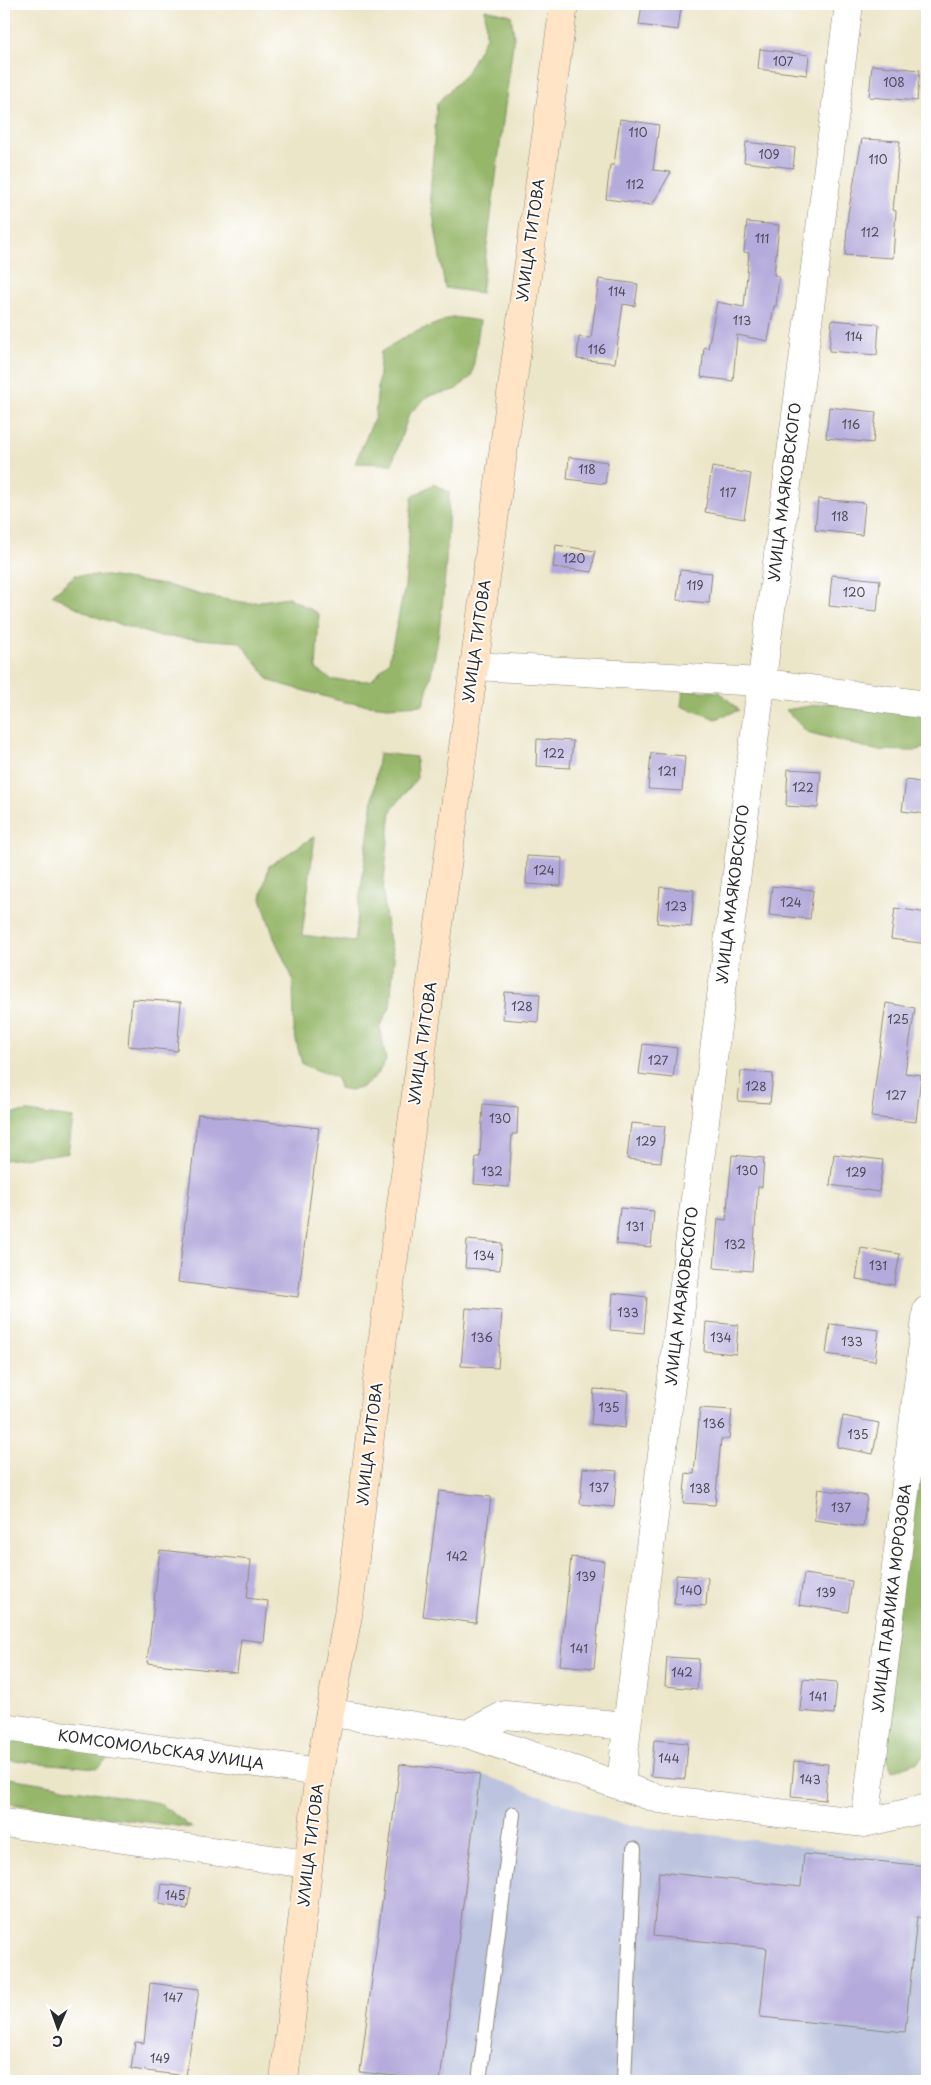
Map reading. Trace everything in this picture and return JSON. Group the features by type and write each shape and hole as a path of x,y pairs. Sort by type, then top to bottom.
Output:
{"main road":[{"name":"УЛИЦА ТИТОВА","path":"284,2081 319,1772 332,1713 348,1615 564,4"}],"street":[{"name":"УЛИЦА МАЯКОВСКОГО","path":"621,1785 760,682 849,4"},
{"path":"474,666 760,682 927,704"},
{"name":"УЛИЦА ПАВЛИКА МОРОЗОВА","path":"865,1823 927,1310"},
{"path":"332,1713 468,1734 659,1799 865,1823 927,1808"},
{"path":"468,1734 505,1715 627,1726"},
{"name":"КОМСОМОЛЬСКАЯ УЛИЦА","path":"4,1727 319,1772"},
{"path":"4,1822 308,1864"}],"lane":[{"path":"479,2081 513,1814"},
{"path":"624,2081 634,1849"}],"shaded area":[{"path":"400,1764 481,1774 620,1824 927,1861 927,2081 359,2081"}],"green space":[{"path":"485,9 511,15 514,36 481,293 445,288 430,196 437,103 466,74 486,37"},
{"path":"453,317 480,321 472,376 455,390 428,396 409,414 392,464 355,463 375,417 381,352 408,335"},
{"path":"433,484 449,492 448,519 443,600 435,653 423,705 387,707 344,702 270,681 240,642 157,636 96,617 52,595 75,575 107,576 170,586 205,596 248,603 288,597 319,614 316,669 332,680 371,681 389,661 405,586 412,497"},
{"path":"683,690 720,692 739,710 716,719 681,706"},
{"path":"927,702 927,747 914,751 875,750 807,732 786,710 828,703"},
{"path":"379,753 416,757 417,778 391,811 383,891 387,928 394,958 390,1007 380,1027 386,1061 367,1084 347,1090 339,1088 337,1078 302,1064 294,1032 293,979 274,938 261,898 269,866 315,836 302,935 354,942"},
{"path":"28,1112 73,1118 68,1153 4,1160 4,1114"},
{"path":"927,1375 927,1750 918,1762 892,1771 881,1743"},
{"path":"4,1739 115,1752 97,1768 4,1760"},
{"path":"4,1777 159,1803 192,1828 4,1803"}],"building":[{"path":"642,4 681,8 678,30 639,25"},
{"path":"760,49 809,55 807,75 758,69"},
{"path":"872,65 920,70 917,101 869,97"},
{"path":"620,119 659,125 653,170 671,172 652,205 606,199 610,165 614,165"},
{"path":"862,139 900,141 893,210 896,211 893,258 845,255 848,213"},
{"path":"746,142 795,148 793,168 744,162"},
{"path":"747,222 779,225 774,275 779,276 776,306 774,306 768,341 737,335 733,381 701,377 704,347 708,348 717,302 744,307 749,253 744,252"},
{"path":"599,279 638,284 635,306 623,304 615,363 577,359 579,337 591,338"},
{"path":"832,320 879,324 877,355 829,351"},
{"path":"829,407 876,412 873,443 826,438"},
{"path":"569,457 608,462 605,484 567,479"},
{"path":"712,467 751,474 744,519 705,512"},
{"path":"818,499 865,503 862,535 815,530"},
{"path":"556,545 595,551 592,572 553,567"},
{"path":"680,570 712,573 709,603 677,600"},
{"path":"832,575 880,580 877,611 829,606"},
{"path":"537,739 573,741 570,768 536,766"},
{"path":"651,753 685,756 682,791 648,789"},
{"path":"788,769 821,771 818,808 786,806"},
{"path":"906,780 927,783 927,814 902,811"},
{"path":"527,856 562,858 561,886 526,884"},
{"path":"772,886 813,890 810,919 769,915"},
{"path":"660,887 694,890 691,927 657,923"},
{"path":"895,908 927,913 927,944 891,939"},
{"path":"505,992 540,994 538,1022 503,1019"},
{"path":"132,999 181,1002 177,1051 128,1046"},
{"path":"886,1003 915,1008 905,1073 921,1075 916,1122 871,1117"},
{"path":"643,1044 677,1048 673,1078 639,1074"},
{"path":"741,1071 773,1074 770,1103 738,1101"},
{"path":"483,1104 518,1107 517,1134 512,1134 509,1187 474,1184 476,1157 480,1157"},
{"path":"198,1114 319,1128 298,1297 178,1282"},
{"path":"631,1123 665,1126 661,1162 627,1159"},
{"path":"834,1154 883,1160 879,1192 830,1185"},
{"path":"732,1155 764,1158 762,1187 758,1187 752,1271 714,1268 718,1219 726,1220"},
{"path":"620,1208 654,1211 651,1247 616,1244"},
{"path":"467,1240 502,1243 500,1270 465,1268"},
{"path":"861,1248 900,1254 894,1285 856,1279"},
{"path":"613,1293 647,1297 644,1333 610,1330"},
{"path":"466,1308 502,1311 498,1368 461,1366"},
{"path":"706,1322 738,1325 736,1354 704,1351"},
{"path":"830,1324 879,1330 875,1361 826,1354"},
{"path":"594,1389 628,1391 625,1428 591,1424"},
{"path":"700,1408 732,1410 729,1439 721,1439 715,1505 683,1503 686,1473 694,1474"},
{"path":"843,1416 879,1423 873,1454 837,1447"},
{"path":"583,1468 617,1471 614,1507 580,1504"},
{"path":"818,1489 867,1496 863,1527 814,1520"},
{"path":"439,1491 491,1497 476,1623 423,1616"},
{"path":"160,1550 251,1560 247,1598 268,1601 264,1642 241,1639 237,1673 147,1663"},
{"path":"571,1557 604,1561 594,1668 560,1665"},
{"path":"804,1574 852,1581 848,1612 799,1605"},
{"path":"676,1575 708,1577 706,1606 674,1604"},
{"path":"667,1657 699,1659 697,1689 665,1686"},
{"path":"803,1679 837,1682 834,1714 800,1711"},
{"path":"654,1740 688,1743 685,1779 651,1776"},
{"path":"794,1761 828,1764 825,1800 791,1797"},
{"path":"400,1764 480,1774 440,2081 360,2072"},
{"path":"804,1854 927,1866 927,1918 917,1917 905,2032 760,2017 767,1948 653,1936 659,1872 801,1887"},
{"path":"162,1884 191,1888 187,1909 159,1904"},
{"path":"150,1983 199,1989 186,2076 131,2069 135,2042 144,2043"}]}
